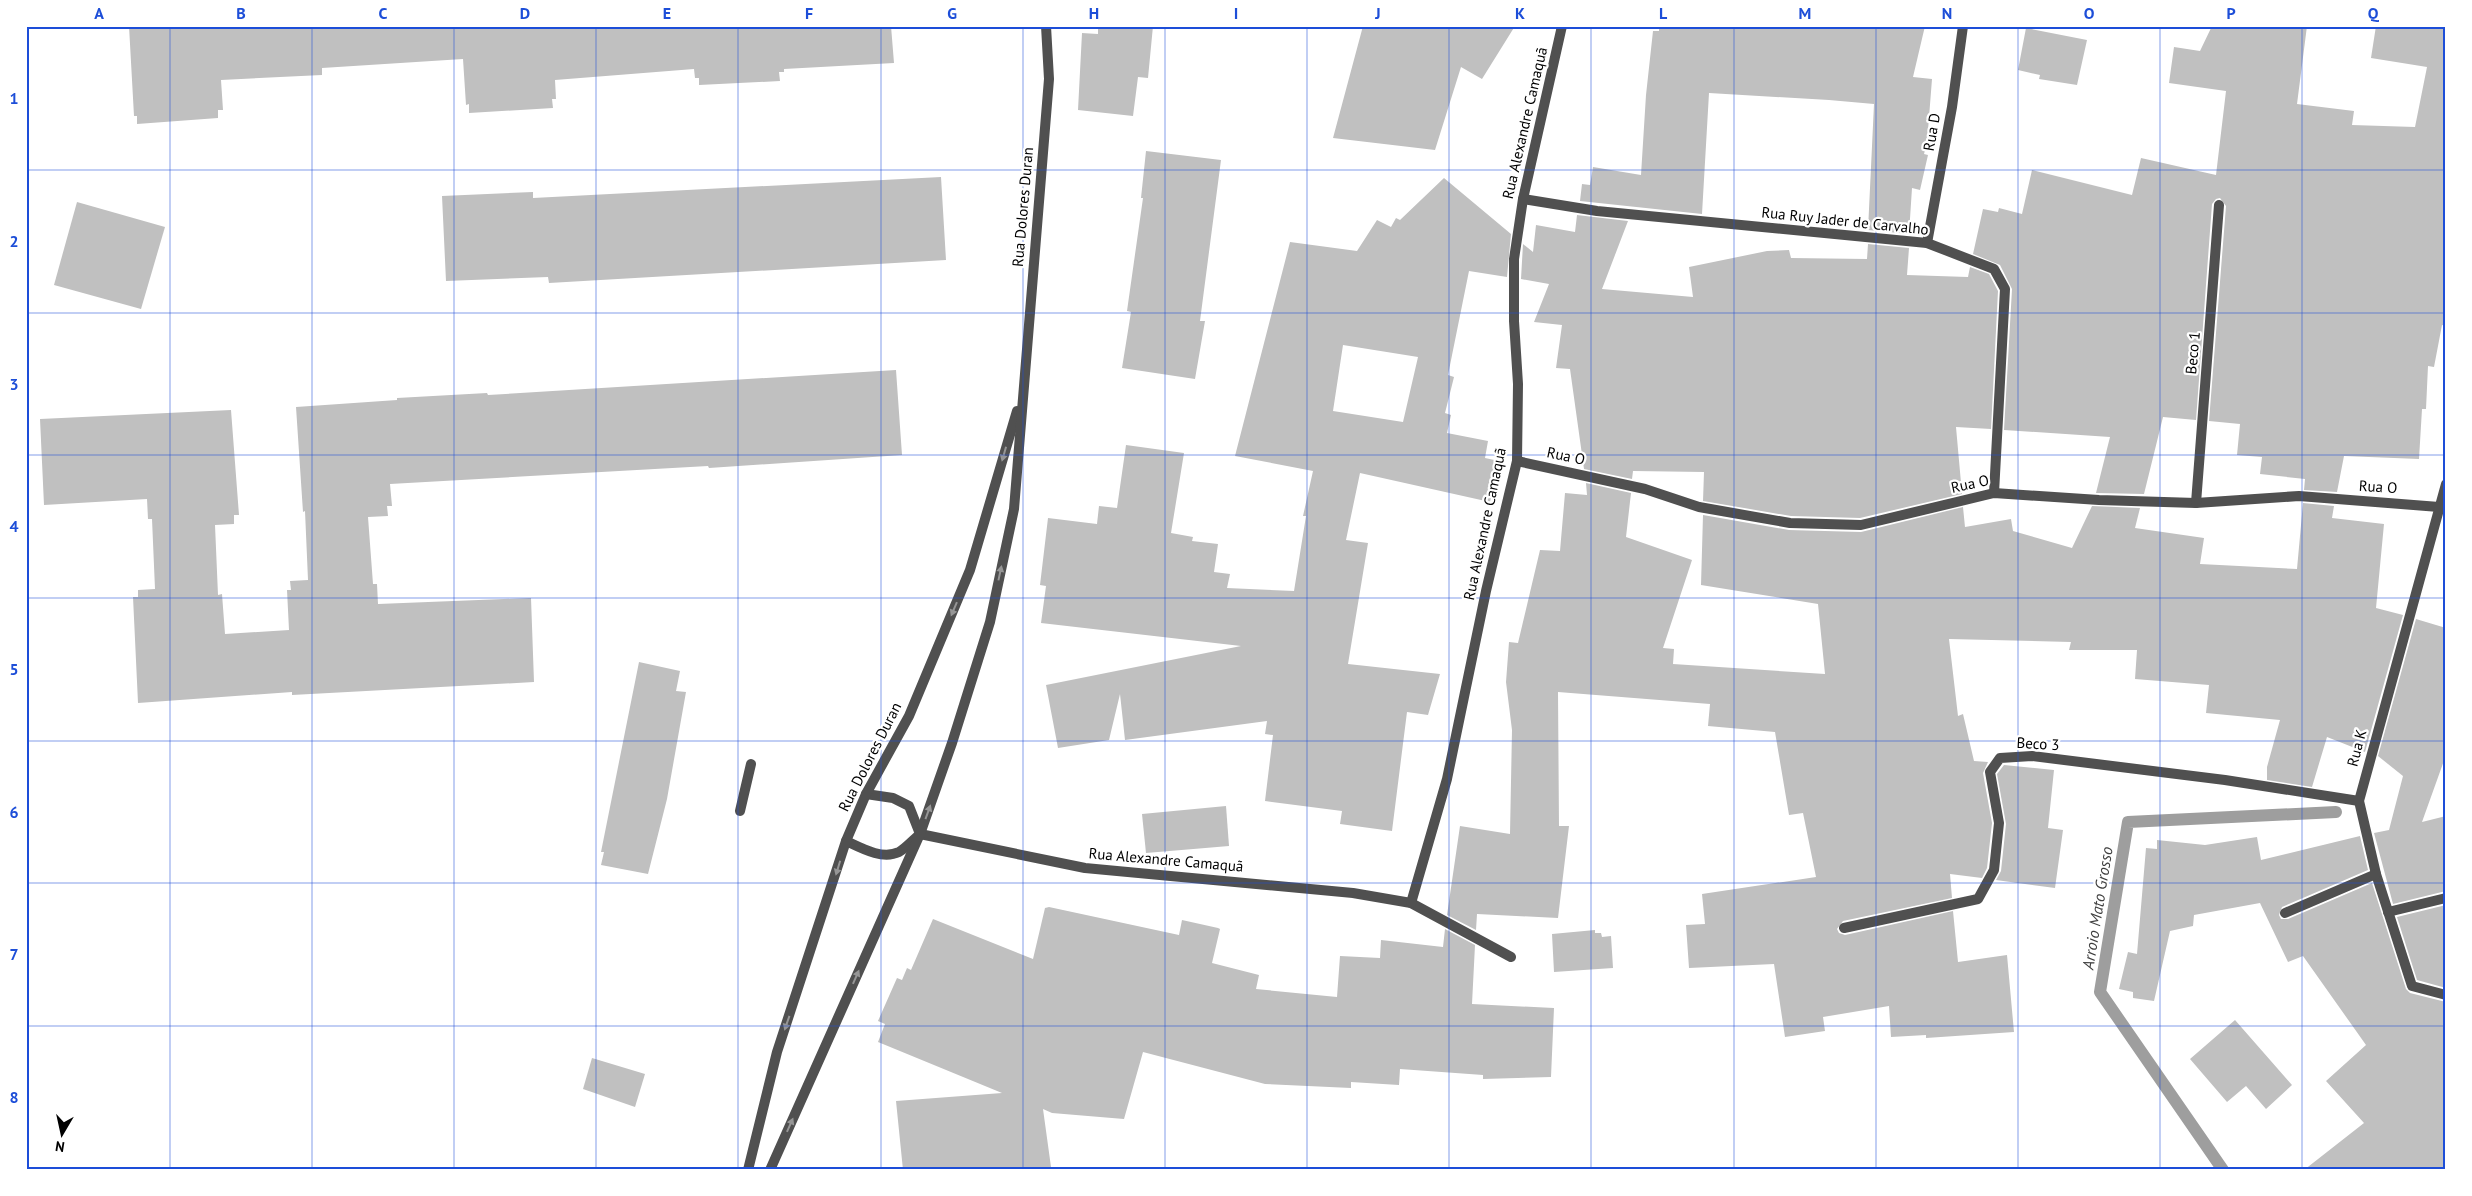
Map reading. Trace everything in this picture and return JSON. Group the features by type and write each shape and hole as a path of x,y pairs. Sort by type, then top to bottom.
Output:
{"street":[{"name":"Rua Dolores Duran","path":"770,1170 920,834 952,743 990,622 1014,509 1022,391 1049,79 1046,26"},
{"name":"Rua Alexandre Camaquã","path":"1411,903 1448,779 1486,591 1517,460 1518,384 1514,321 1514,259 1523,199 1562,26"},
{"name":"Rua D","path":"1927,243 1952,107 1963,26"},
{"name":"Rua Ruy Jader de Carvalho","path":"1523,199 1597,211 1927,243 1994,269 2005,289 1994,493"},
{"name":"Beco 1","path":"2196,503 2219,205"},
{"name":"Rua Dolores Duran","path":"748,1170 777,1052 846,841 866,794 909,716 970,570 1022,391"},
{"name":"Rua O","path":"1517,460 1645,489 1698,507 1790,523 1861,525 1994,493 2099,500 2196,503 2299,496 2439,507"},
{"name":"Rua K","path":"2446,484 2358,801 2376,874 2412,986 2446,995"},
{"name":"Beco 3","path":"1844,928 1978,899 1994,870 1999,824 1990,772 2000,758 2032,756 2225,780 2358,801"},
{"path":"740,811 751,764"},
{"path":"846,841 866,851 885,854 899,852 920,834 909,806 893,798 866,794"},
{"name":"Rua Alexandre Camaquã","path":"920,834 1086,868 1353,893 1411,903 1511,957"},
{"path":"2285,912 2376,874"},
{"path":"2388,912 2446,898"}],"building":[{"path":"129,26 891,26 894,63 784,69 784,72 779,72 780,81 699,85 699,78 695,78 694,69 555,80 556,99 552,99 553,108 469,113 469,104 466,105 463,59 322,68 322,75 221,80 223,110 218,110 218,118 137,124 137,116 134,116"},
{"path":"1098,26 1153,26 1148,78 1138,77 1133,116 1078,110 1082,33 1098,34"},
{"path":"1363,26 1515,26 1482,79 1461,67 1435,150 1333,138"},
{"path":"1659,26 1925,26 1913,77 1932,79 1927,143 1924,154 1928,155 1920,190 1912,188 1909,234 1868,230 1874,104 1709,93 1702,214 1580,201 1582,184 1590,185 1593,167 1641,175 1646,95 1653,31 1659,31"},
{"path":"2212,26 2307,26 2297,104 2354,111 2352,125 2415,127 2427,67 2371,58 2376,26 2446,26 2446,326 2442,325 2434,367 2428,366 2426,409 2422,409 2419,459 2344,456 2337,492 2304,490 2305,479 2260,474 2262,457 2237,455 2240,424 2209,421 2226,206 2220,198 2216,199 2212,204 2196,420 2163,417 2144,494 2096,493 2110,437 2004,430 2012,289 2000,265 1973,254 1983,209 1998,212 1999,208 2022,214 2032,170 2132,195 2141,158 2216,175 2226,91 2169,83 2174,47 2200,51"},
{"path":"2026,28 2087,40 2077,85 2039,79 2040,75 2018,70"},
{"path":"1146,151 1221,160 1200,321 1205,321 1195,379 1122,368 1131,312 1127,311 1143,198 1141,198"},
{"path":"941,177 946,260 549,283 548,277 446,281 442,196 533,192 533,198"},
{"path":"1444,178 1511,234 1507,277 1469,271 1448,375 1454,377 1445,413 1451,415 1447,433 1488,441 1485,458 1499,461 1490,502 1360,473 1346,540 1368,543 1348,664 1440,674 1428,715 1407,712 1392,831 1340,824 1342,811 1265,801 1273,735 1265,734 1267,721 1125,740 1120,694 1109,740 1058,748 1046,685 1241,646 1041,623 1046,586 1040,585 1048,518 1097,524 1099,506 1117,508 1126,445 1184,453 1171,533 1193,537 1192,541 1218,544 1214,572 1230,574 1227,588 1294,591 1306,516 1303,516 1313,471 1235,456 1290,242 1357,251 1377,220 1391,227 1396,218 1400,220","holes":["1343,345 1418,357 1403,422 1333,411"]},
{"path":"77,202 165,227 141,309 54,285"},
{"path":"1577,215 1628,221 1602,289 1693,297 1689,267 1767,251 1789,250 1791,258 1867,259 1868,244 1909,248 1907,275 1968,277 1970,267 1989,274 1998,291 1991,429 1956,427 1962,494 1860,518 1791,516 1703,501 1704,472 1633,471 1632,479 1584,469 1570,369 1556,368 1562,325 1534,322 1549,284 1521,279 1523,244 1533,252 1536,225 1575,232"},
{"path":"896,370 902,455 709,468 708,466 390,484 392,506 387,506 388,516 368,517 373,584 377,584 378,604 531,598 534,682 292,695 292,692 138,703 133,597 138,597 138,590 155,589 152,519 148,519 147,499 44,505 40,419 231,410 239,515 234,515 234,524 215,525 218,595 222,594 225,634 289,630 287,590 291,590 290,581 308,580 305,511 303,512 296,407 397,400 397,398 487,393 488,395"},
{"path":"1586,483 1631,493 1626,537 1692,560 1663,648 1674,649 1673,664 1825,674 1818,604 1701,585 1703,515 1789,530 1861,532 1963,507 1965,527 2011,519 2013,531 2072,548 2092,506 2140,508 2135,528 2204,538 2200,564 2297,569 2303,503 2334,506 2332,518 2384,524 2376,608 2403,615 2365,752 2327,737 2312,787 2267,780 2267,767 2280,720 2206,713 2209,685 2135,679 2137,650 2069,650 2071,642 1949,639 1958,716 1963,714 1974,761 1988,762 1983,773 1992,823 1987,868 1982,878 1950,874 1952,898 1843,921 1837,929 1839,933 1845,935 1953,911 1958,962 2007,955 2014,1032 1926,1038 1926,1035 1891,1037 1889,1006 1823,1017 1825,1031 1785,1037 1774,964 1689,968 1686,925 1705,924 1702,894 1816,877 1803,813 1789,815 1775,732 1708,726 1710,704 1558,692 1559,826 1569,826 1558,918 1477,914 1476,930 1447,915 1460,826 1510,834 1512,730 1506,682 1509,642 1518,643 1540,550 1560,551 1565,493 1587,495"},
{"path":"2416,619 2446,628 2446,755 2422,822 2446,816 2446,891 2393,904 2374,833 2389,830 2403,776 2378,756"},
{"path":"639,662 680,671 676,691 686,692 667,799 648,874 601,865 604,852 601,852"},
{"path":"2004,765 2054,770 2048,828 2063,830 2055,888 1996,880 2001,871 2006,824 1997,774"},
{"path":"1226,806 1229,846 1146,853 1142,814"},
{"path":"2360,836 2368,870 2282,907 2279,915 2281,919 2288,919 2372,883 2406,989 2410,993 2446,1002 2446,1170 2304,1170 2364,1123 2326,1081 2366,1045 2303,956 2288,962 2260,903 2194,915 2193,926 2170,931 2154,1001 2133,998 2133,992 2119,989 2128,952 2137,954 2146,848 2157,849 2157,840 2205,845 2257,837 2261,860"},
{"path":"2446,905 2446,988 2417,980 2397,917"},
{"path":"1049,907 1179,935 1182,920 1218,928 1220,929 1212,963 1259,975 1256,989 1337,997 1340,956 1380,958 1381,940 1443,947 1445,929 1475,945 1472,1004 1554,1008 1551,1077 1483,1079 1483,1075 1400,1069 1399,1085 1351,1082 1351,1088 1265,1084 1143,1052 1124,1119 1052,1113 1043,1109 1051,1167 1044,1168 1045,1170 903,1170 896,1101 1002,1093 878,1042 885,1024 878,1021 897,978 902,980 907,968 911,970 933,919 1033,959 1045,908"},
{"path":"1595,930 1595,933 1601,933 1602,937 1611,936 1613,968 1554,972 1552,934"},
{"path":"2235,1020 2292,1085 2266,1109 2246,1086 2227,1102 2190,1059"},
{"path":"592,1058 645,1074 635,1107 583,1089"}],"waterway":[{"name":"Arroio Mato Grosso","path":"2223,1170 2100,992 2128,822 2336,812"}]}
